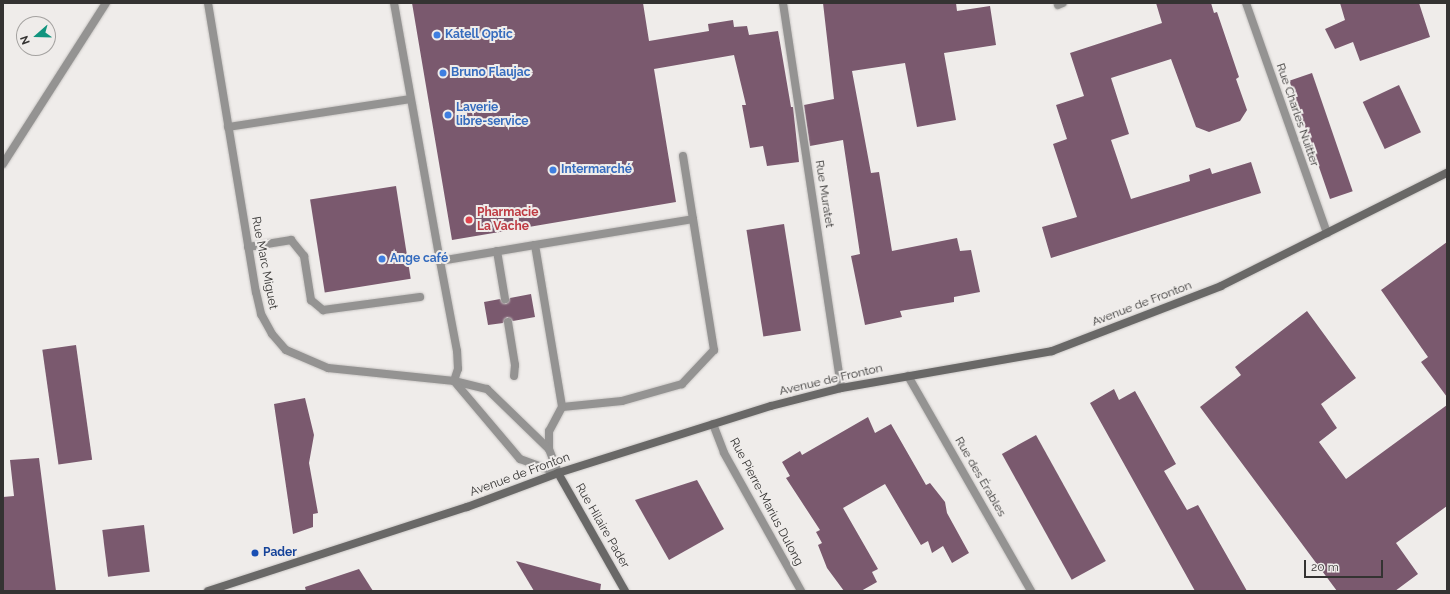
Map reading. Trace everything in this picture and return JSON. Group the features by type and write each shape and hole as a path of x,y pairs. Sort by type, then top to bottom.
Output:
{"street":[{"path":"3,164 106,3"},
{"name":"Rue Marc Miguet","path":"208,3 248,246 261,314 272,334 286,350 328,368 454,381 487,389 549,449 558,474"},
{"path":"394,3 410,99 457,351 458,369 454,381 520,459 558,474"},
{"name":"Rue Muratet","path":"783,3 841,388"},
{"name":"Rue Charles Nuitter","path":"1246,3 1327,233"},
{"path":"228,127 410,99"},
{"path":"562,407 622,401 682,384 714,350 683,156"},
{"name":"Avenue de Fronton","path":"208,591 712,424 841,388 1052,351 1221,286 1447,173"},
{"path":"440,261 693,219"},
{"path":"248,246 291,240 304,256 311,300 324,310 420,297"},
{"path":"535,245 562,407 549,431 549,449"},
{"path":"497,251 505,299"},
{"path":"508,322 515,365 514,376"},
{"name":"Rue des Érables","path":"908,376 1031,591"},
{"name":"Rue Pierre-Marius Dulong","path":"712,424 724,453 801,591"},
{"name":"Rue Hilaire Pader","path":"558,474 625,591"}],"building":[{"path":"412,3 643,3 649,41 709,31 708,24 733,20 734,27 747,26 749,35 778,31 791,107 793,107 799,162 767,166 763,146 750,148 742,105 746,105 734,55 654,69 676,202 452,240"},
{"path":"823,3 956,3 957,11 990,6 996,45 944,53 956,120 917,127 905,63 852,71 871,173 879,172 892,251 957,238 960,251 971,250 980,292 954,297 954,302 900,311 902,317 865,325 851,256 860,254 843,140 810,146 804,105 834,99"},
{"path":"1156,3 1211,3 1214,13 1217,12 1239,77 1236,79 1247,110 1240,121 1209,132 1196,127 1171,59 1111,78 1129,134 1111,140 1131,199 1190,181 1189,175 1210,168 1212,174 1251,162 1261,193 1051,258 1042,227 1077,217 1053,144 1067,139 1056,105 1084,96 1070,53 1162,23"},
{"path":"1340,3 1419,3 1430,37 1360,61 1353,42 1335,49 1325,29 1345,20"},
{"path":"1312,73 1353,191 1330,199 1289,81"},
{"path":"1399,85 1421,132 1385,149 1363,102"},
{"path":"396,186 411,279 325,292 310,200"},
{"path":"784,224 801,331 763,337 746,230"},
{"path":"1447,242 1447,397 1421,362 1428,357 1381,290"},
{"path":"531,294 535,317 513,321 507,317 503,323 488,325 484,302 500,299 506,304 510,298"},
{"path":"1307,311 1356,378 1321,404 1337,428 1319,442 1346,479 1447,405 1447,506 1396,543 1418,574 1395,591 1337,591 1200,407 1241,375 1235,367"},
{"path":"76,345 92,460 58,465 42,350"},
{"path":"1114,389 1119,400 1135,391 1176,464 1164,471 1187,510 1198,505 1247,591 1195,591 1090,403"},
{"path":"305,398 314,435 309,463 318,513 313,514 313,527 293,534 274,404"},
{"path":"868,417 875,433 891,424 926,485 930,483 945,502 947,513 969,553 952,563 943,546 932,553 928,541 921,545 885,484 843,508 878,569 872,572 877,582 861,591 844,591 827,568 818,545 822,543 816,532 820,530 786,478 790,476 782,462 800,451 802,455"},
{"path":"1036,435 1106,561 1072,580 1002,454"},
{"path":"39,458 56,591 3,591 3,497 14,496 10,460"},
{"path":"697,480 724,529 669,560 635,500"},
{"path":"144,525 150,572 108,577 102,530"},
{"path":"516,561 601,584 600,591 534,591"},
{"path":"359,569 373,591 306,591 305,587"}],"place":[{"name":"Katell Optic","path":"437,35"},
{"name":"Bruno Flaujac","path":"443,73"},
{"name":"Laverie libre-service","path":"448,115"},
{"name":"Intermarché","path":"553,170"},
{"name":"Pharmacie La Vache","path":"469,220"},
{"name":"Ange café","path":"382,259"},
{"name":"Pader","path":"255,553"}]}
